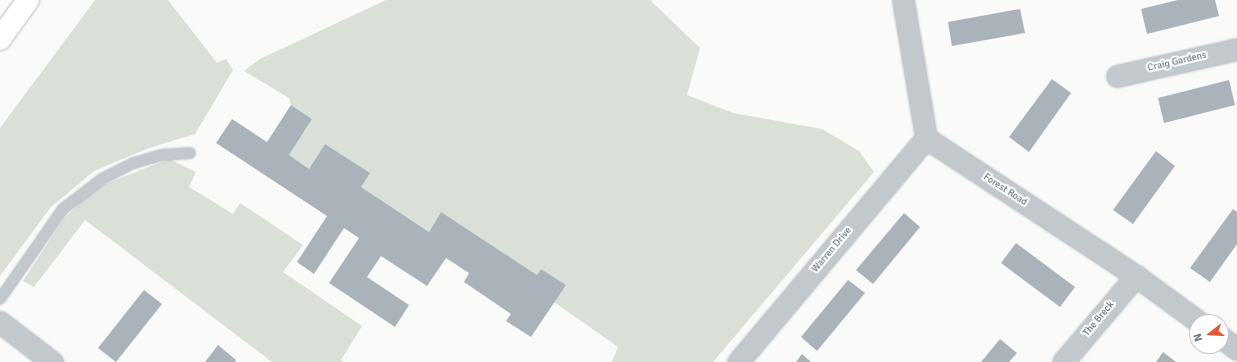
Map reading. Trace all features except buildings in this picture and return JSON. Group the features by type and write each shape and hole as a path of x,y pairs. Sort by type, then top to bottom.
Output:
{"main road":[{"path":"0,38 28,0"}],"street":[{"path":"903,0 926,138"},
{"name":"Craig Gardens","path":"1117,76 1237,49"},
{"name":"Forest Road","path":"926,138 1136,276 1189,315"},
{"name":"Warren Drive","path":"738,362 926,138"},
{"name":"The Breck","path":"1063,362 1136,276"},
{"path":"0,322 52,362"}],"lane":[{"path":"0,298 63,209 102,179 134,164 162,156 190,153"}],"shaded area":[{"path":"95,0 168,0 217,63 226,59 233,70 195,134 149,148 94,171 51,207 0,276 0,128"},
{"path":"386,0 650,0 700,48 687,95 733,113 822,129 859,151 874,172 713,362 612,362 618,347 554,302 565,285 541,269 537,275 441,212 429,232 361,187 369,173 325,144 309,169 289,155 312,119 291,105 289,98 244,71 260,59"},
{"path":"169,159 196,172 189,187 233,214 240,203 303,245 283,272 362,326 341,360 343,362 272,362 85,220 34,287 23,281 63,220 95,188"}]}
